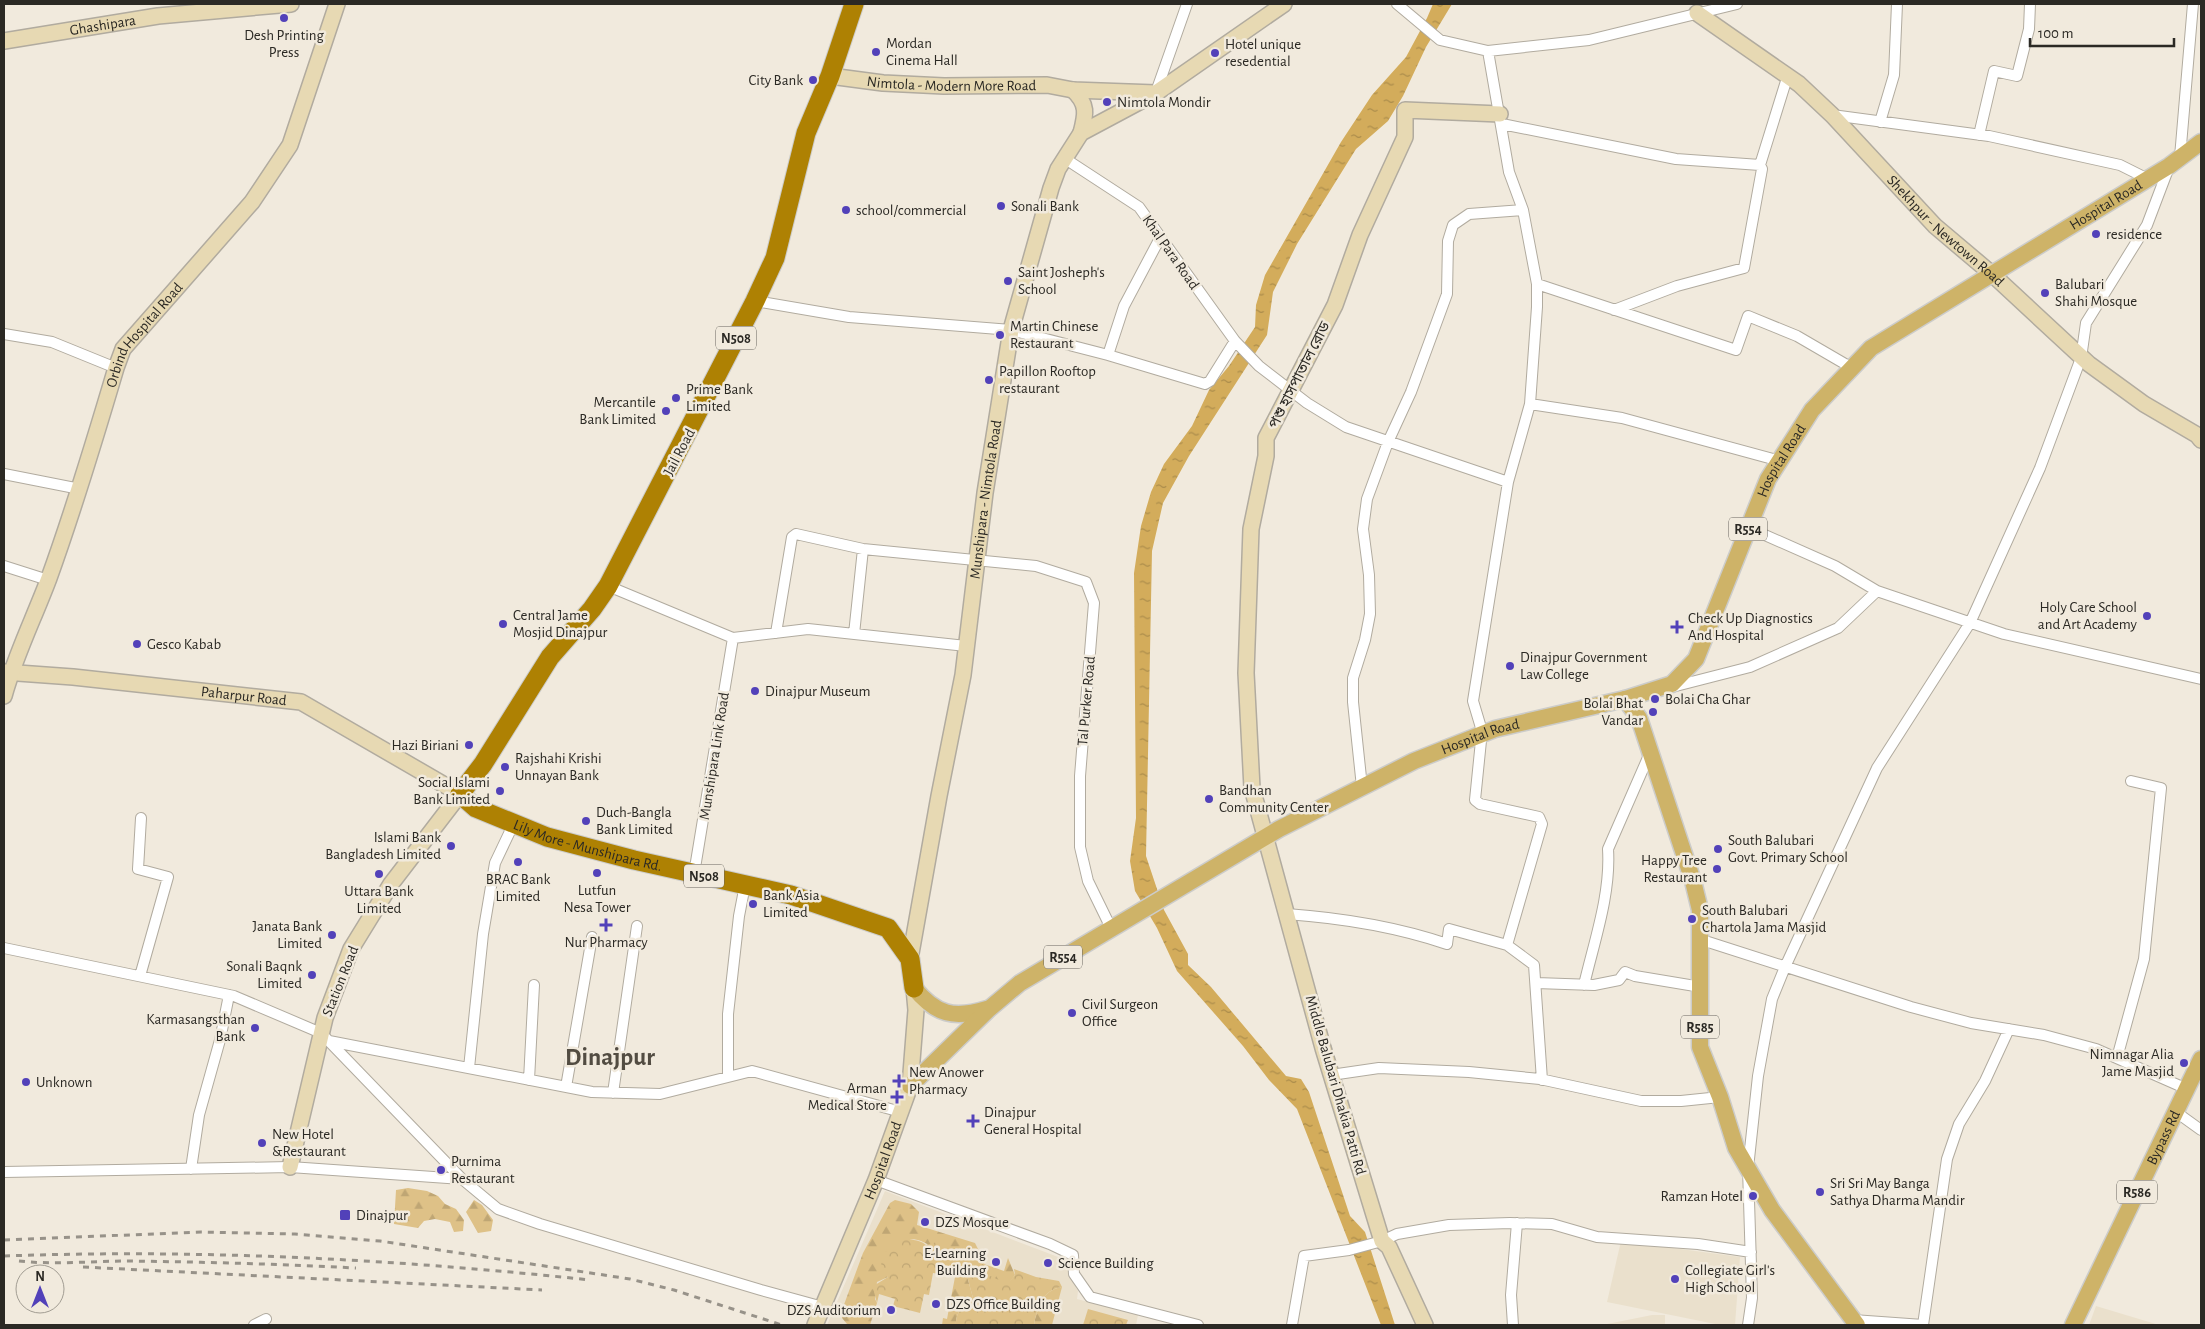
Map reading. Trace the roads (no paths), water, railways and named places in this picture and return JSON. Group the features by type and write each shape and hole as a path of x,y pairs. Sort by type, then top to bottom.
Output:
{"highway":[{"name":"N508","path":"830,76 854,4"},
{"name":"Jail Road","path":"460,794 483,764 550,657 592,610 608,586 755,301 775,258 806,133 830,76"},
{"name":"Lily More - Munshipara Rd.","path":"460,794 476,808 547,837 791,896 888,928 910,959 914,988"}],"main road":[{"name":"Hospital Road","path":"1111,928 1267,837 1414,761 1482,733 1624,699 1672,684 1696,659 1768,479 1812,410 1871,348 2199,148"},
{"name":"R585","path":"1624,699 1638,718 1693,881 1700,910 1702,940 1700,1046 1720,1097 1736,1148 1772,1210 1855,1323"},
{"name":"R554","path":"910,1086 989,1009 1020,983 1111,928"},
{"name":"R554","path":"914,988 924,1001 935,1009 946,1013 962,1015 989,1009"},
{"name":"Bypass Rd","path":"2073,1325 2201,1059"}],"street":[{"name":"Ghashipara","path":"4,41 158,16 291,4"},
{"name":"Orbind Hospital Road","path":"4,696 7,673 48,580 80,489 116,368 127,343 252,202 290,145 337,4"},
{"path":"1156,93 1187,4"},
{"path":"1397,4 1440,40 1488,51 1589,40 1737,4"},
{"path":"1880,122 1894,75 1897,4"},
{"path":"1980,135 1994,71 2017,76 2029,29 2030,4"},
{"path":"1748,1325 1752,1298 1748,1168 1758,1076 1772,999 1877,768 1970,622 2040,468 2082,358 2086,323 2147,224 2174,162 2193,4"},
{"name":"Munshipara - Nimtola Road","path":"910,959 938,796 963,675 984,493 1010,330 1044,209 1058,169 1081,133 1156,93 1276,6"},
{"name":"Shekhpur - Newtown Road","path":"1697,13 1798,84 1832,115 1935,226 1993,275 2082,358 2144,404 2200,436"},
{"path":"1488,51 1509,172 1523,210 1537,284 1530,404 1508,482 1473,702 1482,733 1475,800 1480,804 1539,817 1542,824 1507,945"},
{"name":"Nimtola - Modern More Road","path":"830,76 883,83 944,86 1047,85 1073,90 1156,93"},
{"path":"1614,310 1677,286 1744,268 1762,169 1760,165 1787,78"},
{"path":"1073,90 1086,104 1086,114 1081,133"},
{"name":"পশু হাসপাতাল রোড","path":"1267,837 1252,788 1246,673 1251,529 1266,456 1266,438 1292,391 1334,305 1360,236 1405,138 1405,110 1501,119"},
{"path":"1832,115 1980,135 2120,166 2148,179"},
{"path":"1501,119 1676,159 1760,165"},
{"name":"Khal Para Road","path":"1064,158 1139,208 1236,343 1259,366 1292,391 1346,427 1508,482"},
{"path":"1362,787 1353,702 1353,678 1365,640 1370,614 1369,575 1363,529 1367,499 1388,442 1411,392 1446,294 1448,241 1453,226 1469,214 1523,210"},
{"path":"1108,355 1124,306 1160,238"},
{"path":"1537,284 1736,350 1748,316 1797,336 1852,368"},
{"path":"755,301 850,317 1010,330 1108,355 1205,384 1210,381 1236,343"},
{"path":"4,334 52,342 116,368"},
{"path":"1530,404 1622,418 1780,461"},
{"path":"4,474 80,489"},
{"path":"1749,528 1835,566 1877,591 2004,634 2201,679"},
{"path":"776,633 793,535 796,534 864,549 976,560"},
{"path":"854,634 864,549"},
{"name":"Tal Purker Road","path":"976,560 1036,566 1086,582 1094,603 1080,776 1080,847 1088,882 1111,928"},
{"path":"4,566 48,580"},
{"path":"608,586 733,638 808,629 966,646"},
{"path":"1624,699 1750,667 1838,628 1877,591"},
{"name":"Munshipara Link Road","path":"694,874 733,638"},
{"name":"Paharpur Road","path":"7,673 73,677 301,702 460,794"},
{"path":"1584,985 1601,913 1609,862 1608,849 1650,752"},
{"path":"2117,1058 2144,959 2161,788 2130,781"},
{"name":"Station Road","path":"290,1167 351,949 391,884 460,794"},
{"path":"140,976 168,877 138,869 141,818"},
{"path":"470,1068 483,934 495,864 514,823"},
{"name":"Middle Balubari Dhakia Patti Rd","path":"1267,837 1331,1075 1382,1241 1389,1247 1425,1325"},
{"path":"728,1077 728,1014 739,916 745,885"},
{"path":"1287,914 1333,917 1369,923 1447,944 1449,929 1507,945 1534,965 1542,1080"},
{"path":"613,1093 637,926"},
{"path":"566,1087 592,937"},
{"path":"1702,940 1911,1007 1971,1023 2053,1037 2096,1049 2187,1089"},
{"path":"4,948 229,995 325,1037 592,1092 660,1094 752,1071 901,1112"},
{"path":"1536,983 1594,985 1619,980 1625,972 1635,976 1701,987"},
{"path":"530,1080 534,985"},
{"name":"Hospital Road","path":"815,1325 876,1180 910,1086 916,1010 914,988"},
{"path":"191,1169 199,1115 220,1040 229,995"},
{"path":"1855,1323 1923,1325 1947,1159 1959,1124 1984,1080 2009,1029"},
{"path":"325,1037 462,1179 498,1208 540,1224 761,1290 823,1306"},
{"path":"1331,1075 1378,1068 1469,1072 1542,1080 1641,1101 1680,1101 1720,1097"},
{"path":"2176,1112 2201,1130"},
{"path":"4,1172 290,1167 462,1179"},
{"path":"876,1180 1050,1244 1073,1255 1074,1274 1090,1296 1198,1325"},
{"path":"1513,1325 1511,1295 1517,1223"},
{"path":"1292,1325 1304,1256 1348,1250 1382,1241 1397,1234 1449,1225 1552,1224 1597,1237 1698,1244 1750,1252"},
{"path":"254,1325 266,1319"}],"water":[{"path":"1433,4 1452,4 1426,47 1403,96 1388,121 1356,149 1297,244 1273,292 1267,335 1189,456 1163,503 1152,551 1146,856 1164,910 1188,954 1188,965 1211,987 1286,1076 1301,1079 1309,1092 1350,1216 1365,1232 1395,1325 1381,1325 1297,1109 1269,1080 1243,1046 1177,971 1157,928 1135,891 1130,861 1136,818 1134,573 1141,526 1151,492 1164,464 1192,426 1209,390 1229,366 1255,327 1256,305 1265,275 1341,142 1372,95 1406,57"}],"railway":[{"path":"4,1240 201,1232 295,1234 380,1241 630,1279 674,1290 782,1325"},
{"path":"4,1256 151,1254 371,1261 590,1280"},
{"path":"19,1261 46,1263 185,1262 356,1268"},
{"path":"83,1267 542,1290"}],"place":[{"name":"Desh Printing Press","path":"284,18"},
{"name":"Mordan Cinema Hall","path":"876,52"},
{"name":"Hotel unique resedential","path":"1215,53"},
{"name":"City Bank","path":"813,80"},
{"name":"Nimtola Mondir","path":"1107,102"},
{"name":"Sonali Bank","path":"1001,206"},
{"name":"school/commercial","path":"846,210"},
{"name":"residence","path":"2096,234"},
{"name":"Saint Josheph's School","path":"1008,281"},
{"name":"Balubari Shahi Mosque","path":"2045,293"},
{"name":"Martin Chinese Restaurant","path":"1000,335"},
{"name":"Papillon Rooftop restaurant","path":"989,380"},
{"name":"Prime Bank Limited","path":"676,398"},
{"name":"Mercantile Bank Limited","path":"666,411"},
{"name":"Holy Care School and Art Academy","path":"2147,616"},
{"name":"Central Jame Mosjid Dinajpur","path":"503,624"},
{"name":"Check Up Diagnostics And Hospital","path":"1677,627"},
{"name":"Gesco Kabab","path":"137,644"},
{"name":"Dinajpur Government Law College","path":"1510,666"},
{"name":"Dinajpur Museum","path":"755,691"},
{"name":"Bolai Cha Ghar","path":"1655,699"},
{"name":"Bolai Bhat Vandar","path":"1653,712"},
{"name":"Hazi Biriani","path":"469,745"},
{"name":"Rajshahi Krishi Unnayan Bank","path":"505,767"},
{"name":"Social Islami Bank Limited","path":"500,791"},
{"name":"Bandhan Community Center","path":"1209,799"},
{"name":"Duch-Bangla Bank Limited","path":"586,821"},
{"name":"Islami Bank Bangladesh Limited","path":"451,846"},
{"name":"South Balubari Govt. Primary School","path":"1718,849"},
{"name":"BRAC Bank Limited","path":"518,862"},
{"name":"Happy Tree Restaurant","path":"1717,869"},
{"name":"Lutfun Nesa Tower","path":"597,873"},
{"name":"Uttara Bank Limited","path":"379,874"},
{"name":"Bank Asia Limited","path":"753,904"},
{"name":"South Balubari Chartola Jama Masjid","path":"1692,919"},
{"name":"Nur Pharmacy","path":"606,925"},
{"name":"Janata Bank Limited","path":"332,935"},
{"name":"Sonali Baqnk Limited","path":"312,975"},
{"name":"Civil Surgeon Office","path":"1072,1013"},
{"name":"Karmasangsthan Bank","path":"255,1028"},
{"name":"Nimnagar Alia Jame Masjid","path":"2184,1063"},
{"name":"New Anower Pharmacy","path":"899,1081"},
{"name":"Unknown","path":"26,1082"},
{"name":"Arman Medical Store","path":"897,1097"},
{"name":"Dinajpur General Hospital","path":"973,1121"},
{"name":"New Hotel &Restaurant","path":"262,1143"},
{"name":"Purnima Restaurant","path":"441,1170"},
{"name":"Sri Sri May Banga Sathya Dharma Mandir","path":"1820,1192"},
{"name":"Ramzan Hotel","path":"1753,1196"},
{"name":"Dinajpur","path":"345,1215"},
{"name":"DZS Mosque","path":"925,1222"},
{"name":"E-Learning Building","path":"996,1262"},
{"name":"Science Building","path":"1048,1263"},
{"name":"Collegiate Girl's High School","path":"1675,1279"},
{"name":"DZS Office Building","path":"936,1304"},
{"name":"DZS Auditorium","path":"891,1310"}],"district":[{"name":"Dinajpur","path":"610,1056"}]}
